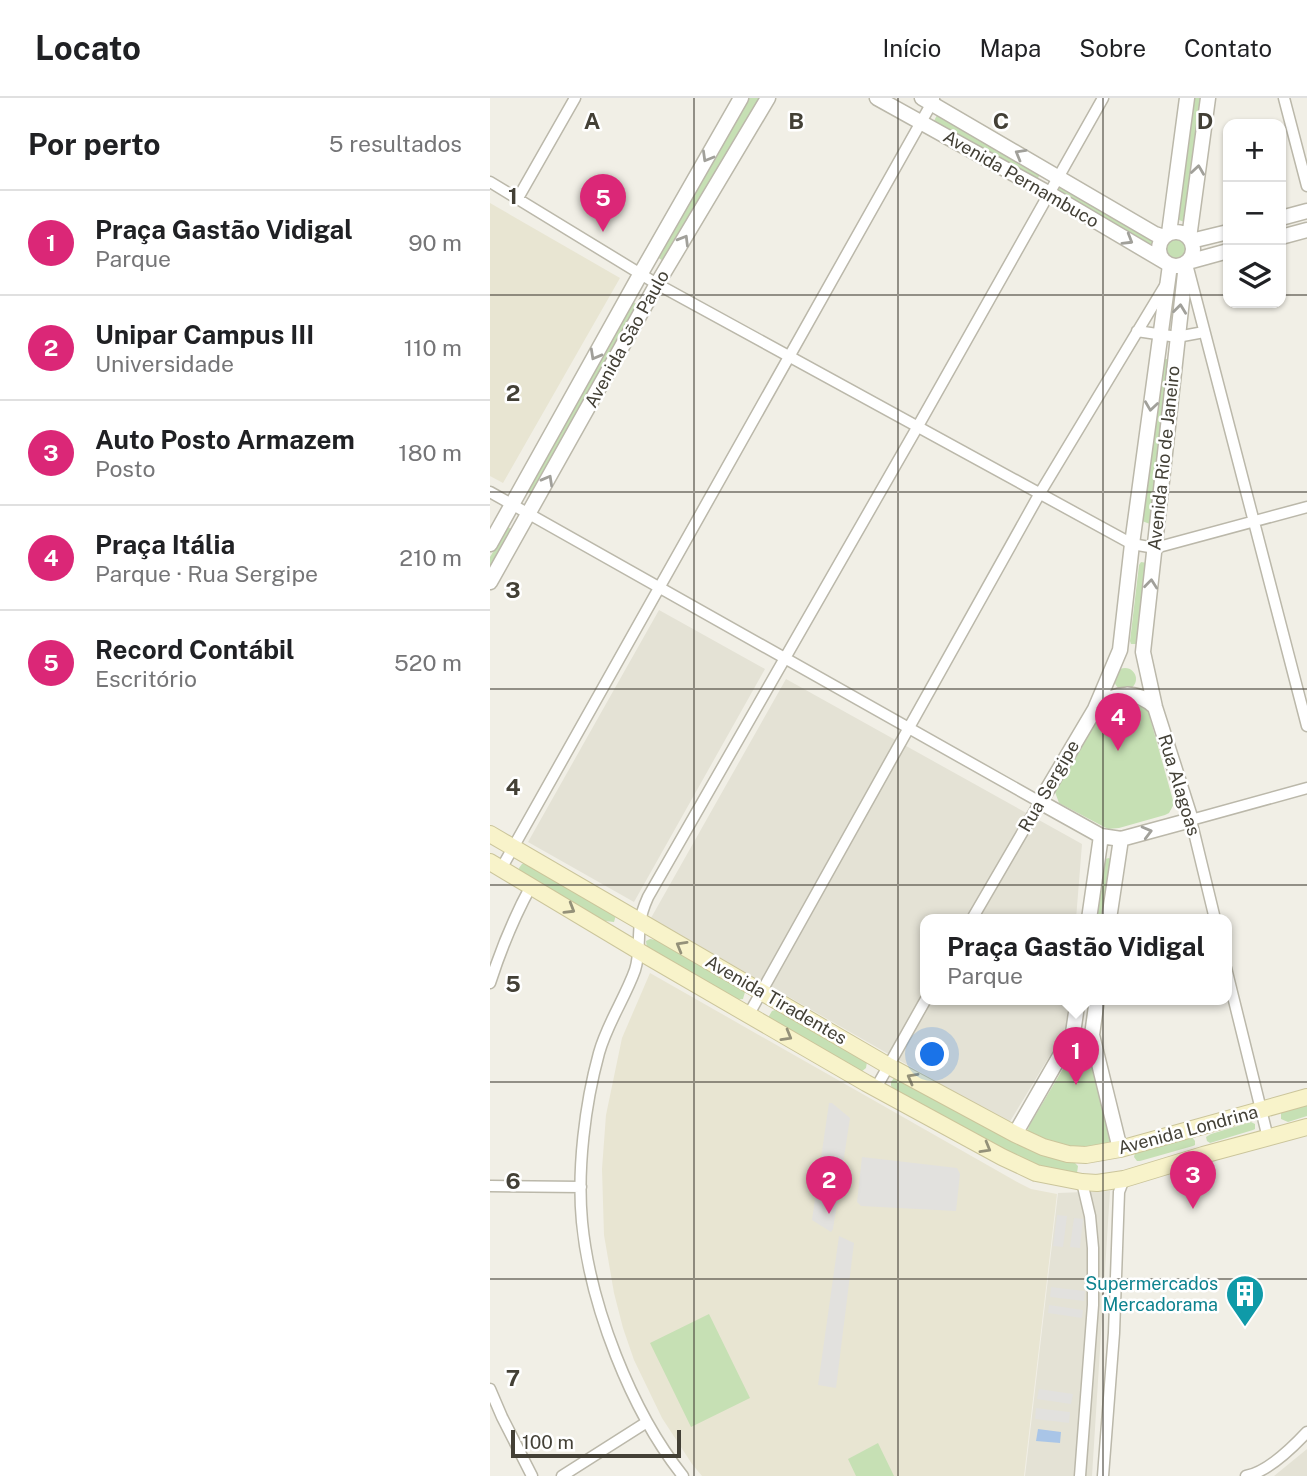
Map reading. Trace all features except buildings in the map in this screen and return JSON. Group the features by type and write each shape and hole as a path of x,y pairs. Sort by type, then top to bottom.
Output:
{"main road":[{"name":"Avenida Tiradentes","path":"490,834 887,1065 1014,1134 1043,1147 1068,1154"},
{"name":"Avenida Tiradentes","path":"496,865 638,951 876,1088 1022,1167 1036,1173 1074,1181"},
{"name":"Avenida Londrina","path":"1068,1154 1086,1155 1120,1149 1307,1097"},
{"name":"Avenida Londrina","path":"1074,1181 1097,1183 1124,1179 1307,1127"},
{"path":"1197,1128 1203,1155"},
{"path":"1120,1149 1124,1179"}],"street":[{"path":"518,198 575,98"},
{"name":"Avenida São Paulo","path":"490,544 741,98"},
{"name":"Avenida São Paulo","path":"490,582 657,284 768,98"},
{"name":"Avenida Pernambuco","path":"877,98 1050,194 1167,264"},
{"path":"683,1476 647,1422 614,1353 592,1279 582,1222 581,1164 589,1094 608,1028 636,966 642,910 1103,98"},
{"path":"1187,98 1167,235 1159,247 1159,253 1167,264 1175,267 1223,252"},
{"path":"1187,263 1194,250 1190,239 1208,98"},
{"path":"1284,98 1307,186"},
{"path":"496,865 514,847 921,123 929,100"},
{"name":"Avenida Pernambuco","path":"929,100 1154,234 1167,235"},
{"path":"490,182 657,284 1132,544 1155,548 1307,507"},
{"path":"1286,217 1307,211"},
{"path":"1286,236 1307,230"},
{"path":"1167,235 1181,232 1190,239 1223,233"},
{"path":"1187,263 1307,726"},
{"name":"Avenida Rio de Janeiro","path":"1143,652 1187,263"},
{"name":"Avenida Rio de Janeiro","path":"1120,650 1168,281 1167,264"},
{"path":"749,1014 1040,493 1168,281"},
{"path":"1137,331 1177,337 1204,332"},
{"path":"490,492 1101,836 1121,839 1307,788"},
{"path":"1120,650 1143,652"},
{"name":"Rua Sergipe","path":"975,914 1095,709 1120,650"},
{"name":"Rua Alagoas","path":"1143,652 1155,707 1191,820 1214,914"},
{"path":"1095,709 1112,696 1127,694 1147,699 1155,707"},
{"path":"1090,914 1101,836"},
{"path":"1110,914 1121,839"},
{"path":"490,983 514,916 531,886"},
{"path":"1232,989 1268,1138"},
{"path":"876,1088 922,1005"},
{"path":"1014,1134 1073,1033 1076,1005"},
{"path":"1096,1005 1092,1035 1120,1149"},
{"path":"1073,1033 1092,1035"},
{"path":"1103,1476 1114,1333 1119,1192 1124,1179"},
{"path":"1074,1181 1090,1216 1093,1248 1093,1305 1080,1476"},
{"path":"490,1186 581,1187"},
{"path":"490,1389 532,1476"},
{"path":"562,1476 647,1422"},
{"path":"1246,1476 1253,1475 1304,1440"}],"shaded area":[{"path":"490,203 620,278 503,483 490,476"},
{"path":"659,610 765,669 634,902 528,842"},
{"path":"786,679 1082,844 1076,914 920,914 920,1005 1068,1005 1066,1029 1009,1123 651,918"},
{"path":"650,973 1019,1183 1031,1189 1057,1194 1024,1476 702,1476 692,1464 662,1418 634,1360 614,1293 604,1235 602,1169 606,1115 622,1038"},
{"path":"829,1103 850,1118 831,1232 812,1220"},
{"path":"862,1157 957,1168 960,1174 956,1211 861,1206 857,1202"},
{"path":"1110,1191 1092,1476 1025,1476 1058,1193"},
{"path":"1057,1215 1067,1216 1063,1247 1053,1246"},
{"path":"1074,1218 1083,1219 1080,1248 1070,1247"},
{"path":"839,1236 854,1243 836,1388 818,1385"},
{"path":"1051,1287 1085,1291 1084,1301 1050,1297"},
{"path":"1049,1305 1083,1310 1082,1318 1048,1313"},
{"path":"1039,1389 1073,1394 1071,1404 1037,1399"},
{"path":"1036,1408 1070,1412 1069,1423 1035,1419"},
{"path":"1307,1449 1307,1476 1274,1476"}],"green space":[{"path":"748,98 759,98 665,262 657,257"},
{"path":"1194,98 1204,98 1187,218 1184,222 1177,219"},
{"path":"937,115 1040,174 1036,182 933,123"},
{"path":"1058,185 1152,238 1153,242 1150,246 1057,195"},
{"path":"1176,239 1183,242 1186,249 1183,256 1176,259 1169,256 1166,249 1169,242"},
{"path":"632,301 640,306 535,496 527,491"},
{"path":"1162,359 1167,359 1169,363 1150,524 1142,521"},
{"path":"508,527 516,532 490,576 490,557"},
{"path":"1141,562 1147,563 1137,644 1131,644 1139,565"},
{"path":"1125,668 1133,671 1136,679 1133,687 1125,690 1117,687 1114,679 1117,671"},
{"path":"1123,699 1147,707 1174,804 1165,815 1108,829 1059,803 1055,792 1102,709"},
{"path":"1105,859 1113,861 1106,914 1096,914 1104,863"},
{"path":"526,863 616,915 614,922 605,921 520,873 519,868"},
{"path":"650,939 743,989 743,999 735,1000 647,949 646,941"},
{"path":"775,1010 867,1062 866,1068 861,1072 769,1019"},
{"path":"1083,1039 1088,1041 1110,1142 1108,1145 1068,1150 1027,1132"},
{"path":"898,1077 1021,1146 1038,1154 1075,1163 1078,1166 1077,1173 1034,1166 986,1142 893,1088 891,1082"},
{"path":"1307,1104 1307,1116 1288,1122 1281,1119 1281,1112"},
{"path":"1251,1122 1255,1124 1253,1130 1210,1143 1207,1141 1206,1137 1211,1134"},
{"path":"1192,1137 1195,1141 1193,1146 1140,1161 1134,1157 1135,1153"},
{"path":"709,1314 750,1398 691,1427 650,1343"},
{"path":"878,1443 894,1476 856,1476 848,1459"}],"water":[{"path":"1038,1429 1061,1432 1060,1443 1036,1441"}],"place":[{"name":"Record Contábil","path":"603,232"},
{"name":"Praça Itália","path":"1118,751"},
{"name":"Praça Gastão Vidigal","path":"1076,1085"},
{"name":"Auto Posto Armazem","path":"1193,1209"},
{"name":"Unipar Campus III","path":"829,1214"},
{"name":"Supermercados Mercadorama","path":"1245,1328"}]}
